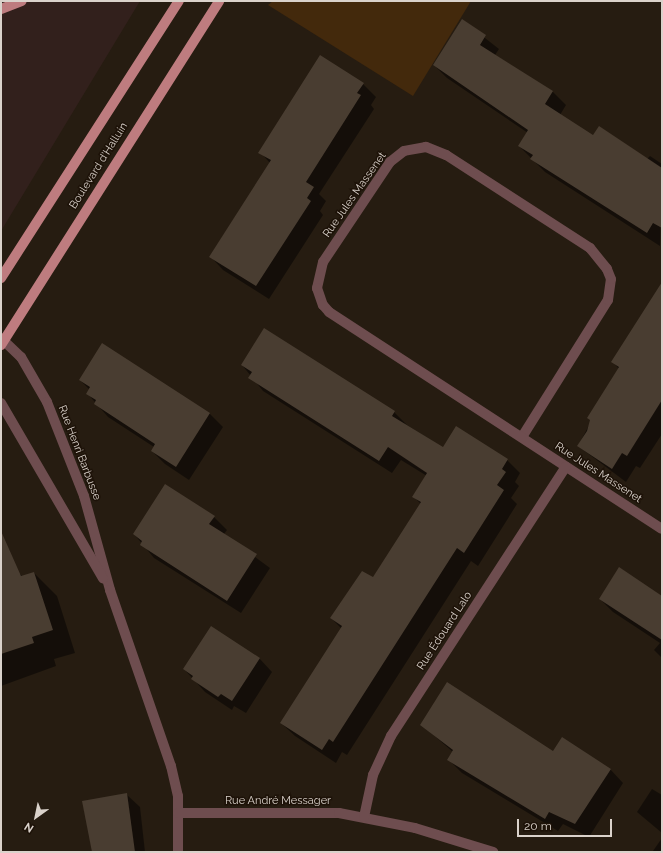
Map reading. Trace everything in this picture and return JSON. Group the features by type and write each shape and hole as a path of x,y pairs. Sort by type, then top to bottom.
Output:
{"main road":[{"path":"1,9 22,1"},
{"name":"Boulevard d'Halluin","path":"1,278 179,1"},
{"name":"Boulevard d'Halluin","path":"2,341 219,1"}],"street":[{"name":"Rue Jules Massenet","path":"522,437 608,300 610,278 607,269 590,248 446,155 426,147 404,151 390,162 323,262 317,280 319,296 329,312 662,529"},
{"name":"Rue Henri Barbusse","path":"2,341 21,357 64,441 110,590 171,766 178,813 178,852"},
{"name":"Rue Henri Barbusse","path":"1,403 110,590"},
{"name":"Rue Édouard Lalo","path":"364,816 373,775 391,736 566,467"},
{"name":"Rue André Messager","path":"178,813 321,812 364,816 493,852"}],"shaded area":[{"path":"1,1 140,1 1,231"},
{"path":"273,1 471,1 413,96 268,5"}],"building":[{"path":"462,19 486,35 480,45 553,91 545,104 593,135 599,126 662,168 662,228 653,223 647,233 530,159 533,155 518,146 528,130 433,65"},
{"path":"320,55 364,83 357,93 361,95 306,182 314,187 307,198 311,201 256,286 209,257 271,160 258,153"},
{"path":"662,282 662,400 627,456 622,453 612,469 577,446 587,431 590,420 587,418 619,367 611,362"},
{"path":"264,328 395,411 392,416 443,447 456,426 508,459 502,469 506,472 497,485 504,490 464,553 457,548 333,742 329,739 322,750 280,723 342,626 330,618 362,571 373,577 421,502 412,497 427,473 388,447 379,461 248,378 252,372 241,365"},
{"path":"102,343 210,413 176,467 151,451 155,444 94,404 96,400 86,394 90,387 79,380"},
{"path":"165,484 215,516 209,524 257,554 227,601 140,545 142,541 133,534"},
{"path":"1,531 21,576 34,572 53,630 32,637 34,643 1,654"},
{"path":"619,567 662,596 662,640 599,599"},
{"path":"211,626 260,658 232,701 221,694 218,697 191,679 193,676 183,669"},
{"path":"447,682 553,751 562,737 611,769 575,824 549,812 545,819 447,760 453,750 420,725"},
{"path":"127,793 135,852 92,852 82,801"}]}
